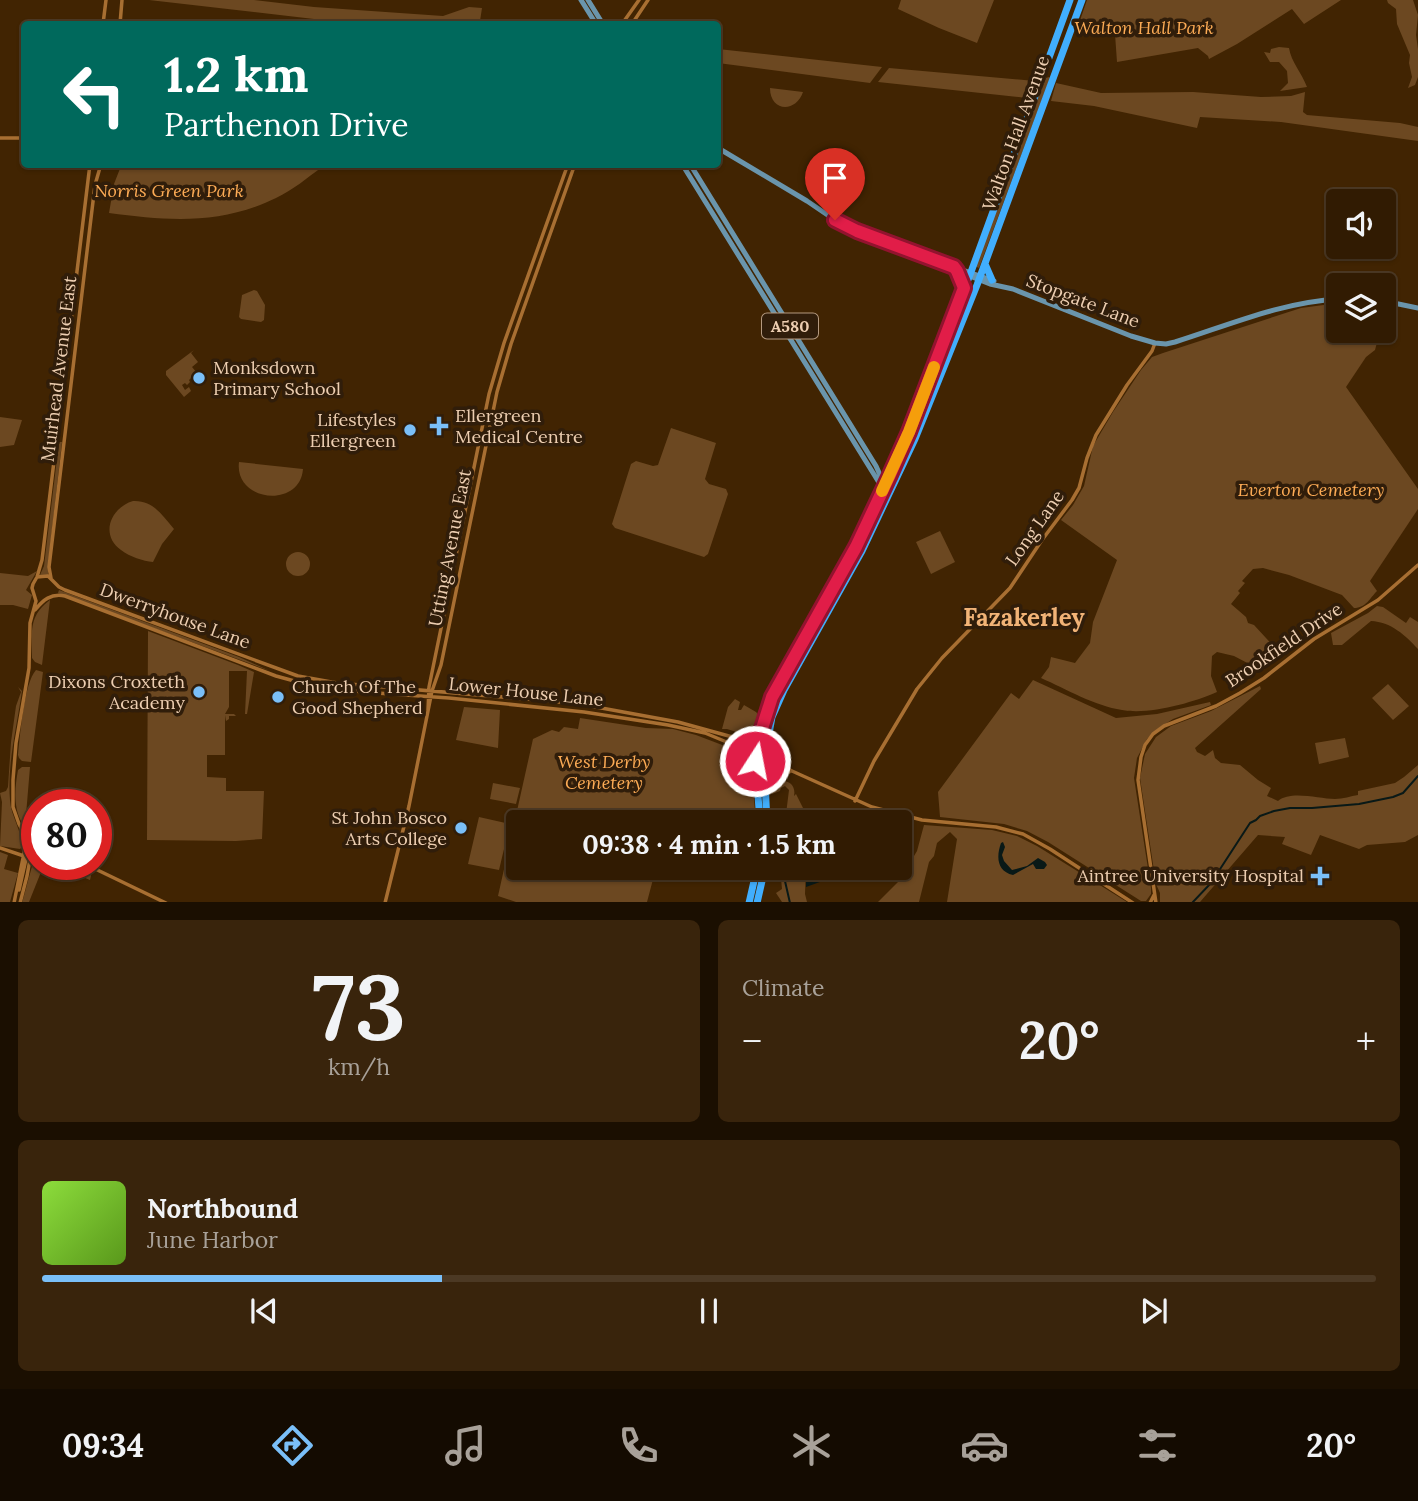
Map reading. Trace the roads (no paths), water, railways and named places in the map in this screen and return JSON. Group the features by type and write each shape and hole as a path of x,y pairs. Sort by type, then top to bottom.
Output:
{"highway":[{"name":"Walton Hall Avenue","path":"887,489 892,470 970,274 1070,0"},
{"name":"Walton Hall Avenue","path":"887,489 933,397 1082,0"},
{"path":"964,288 957,269 974,260"},
{"path":"974,292 991,282 985,264"},
{"path":"760,810 756,774 771,714 857,561 887,489"},
{"path":"761,810 760,735 772,697 887,489"},
{"path":"766,810 761,754 778,703"},
{"path":"749,902 754,880"},
{"path":"757,902 762,880"}],"main road":[{"path":"581,0 594,21"},
{"path":"588,0 602,21"},
{"name":"Stopgate Lane","path":"721,150 857,231 1155,343"},
{"name":"A580","path":"685,168 887,489"},
{"name":"A580","path":"692,168 876,466 887,489"},
{"path":"1155,343 1175,342 1276,309 1326,300"},
{"path":"1396,303 1418,308"},
{"path":"876,466 887,471 892,470"}],"street":[{"path":"103,21 106,0"},
{"path":"120,21 122,0"},
{"path":"624,21 639,0"},
{"path":"634,21 648,0"},
{"path":"0,138 21,138"},
{"name":"Muirhead Avenue East","path":"37,577 44,550 90,168"},
{"name":"Muirhead Avenue East","path":"51,578 49,568 95,185 100,168"},
{"name":"Utting Avenue East","path":"385,902 409,806 491,384 567,168"},
{"name":"Utting Avenue East","path":"433,682 444,652 497,392 511,344 574,168"},
{"name":"Long Lane","path":"855,801 879,752 917,689 942,658 1010,588 1072,500 1079,488 1096,435 1131,379 1153,351 1155,343"},
{"name":"Brookfield Drive","path":"1154,902 1138,780 1141,757 1153,734 1164,726 1216,706 1250,687 1314,639 1378,600 1418,565"},
{"path":"21,827 15,815 12,792 16,743 29,668 30,623 35,610 36,596 32,588 37,577 44,575 51,578 55,590 35,610"},
{"name":"Dwerryhouse Lane","path":"55,584 285,672"},
{"path":"36,596 45,599"},
{"name":"Dwerryhouse Lane","path":"51,596 65,596 276,676"},
{"name":"Lower House Lane","path":"285,672 337,683 416,690 430,694 618,716 692,729 761,754"},
{"name":"Lower House Lane","path":"276,676 318,686 362,692 420,696 443,693 585,705 678,722 721,733 747,741 761,754"},
{"path":"416,690 433,682 443,693"},
{"path":"420,696 428,712"},
{"path":"721,733 792,771 872,807 922,820 1015,831 1050,849 1134,902"},
{"path":"769,734 779,760"},
{"path":"747,741 760,735"},
{"path":"741,748 756,774"},
{"path":"761,754 779,760 792,771"},
{"path":"765,782 772,773 792,771"},
{"path":"0,848 21,854"},
{"path":"112,877 166,902"},
{"path":"14,902 22,880"},
{"path":"20,902 23,880"}],"waterway":[{"path":"1193,902 1211,883 1250,823 1260,816 1290,808 1359,804 1393,797 1403,793 1418,776"},
{"path":"785,880 790,902"}],"place":[{"name":"Monksdown Primary School","path":"199,378"},
{"name":"Ellergreen Medical Centre","path":"439,426"},
{"name":"Lifestyles Ellergreen","path":"410,430"},
{"name":"Dixons Croxteth Academy","path":"199,692"},
{"name":"Church Of The Good Shepherd","path":"278,697"},
{"name":"St John Bosco Arts College","path":"461,828"},
{"name":"Aintree University Hospital","path":"1320,876"}],"district":[{"name":"Fazakerley","path":"1024,618"}],"park label":[{"name":"Walton Hall Park","path":"1144,28"},
{"name":"Norris Green Park","path":"169,191"},
{"name":"Everton Cemetery","path":"1311,490"},
{"name":"West Derby Cemetery","path":"604,772"}]}
